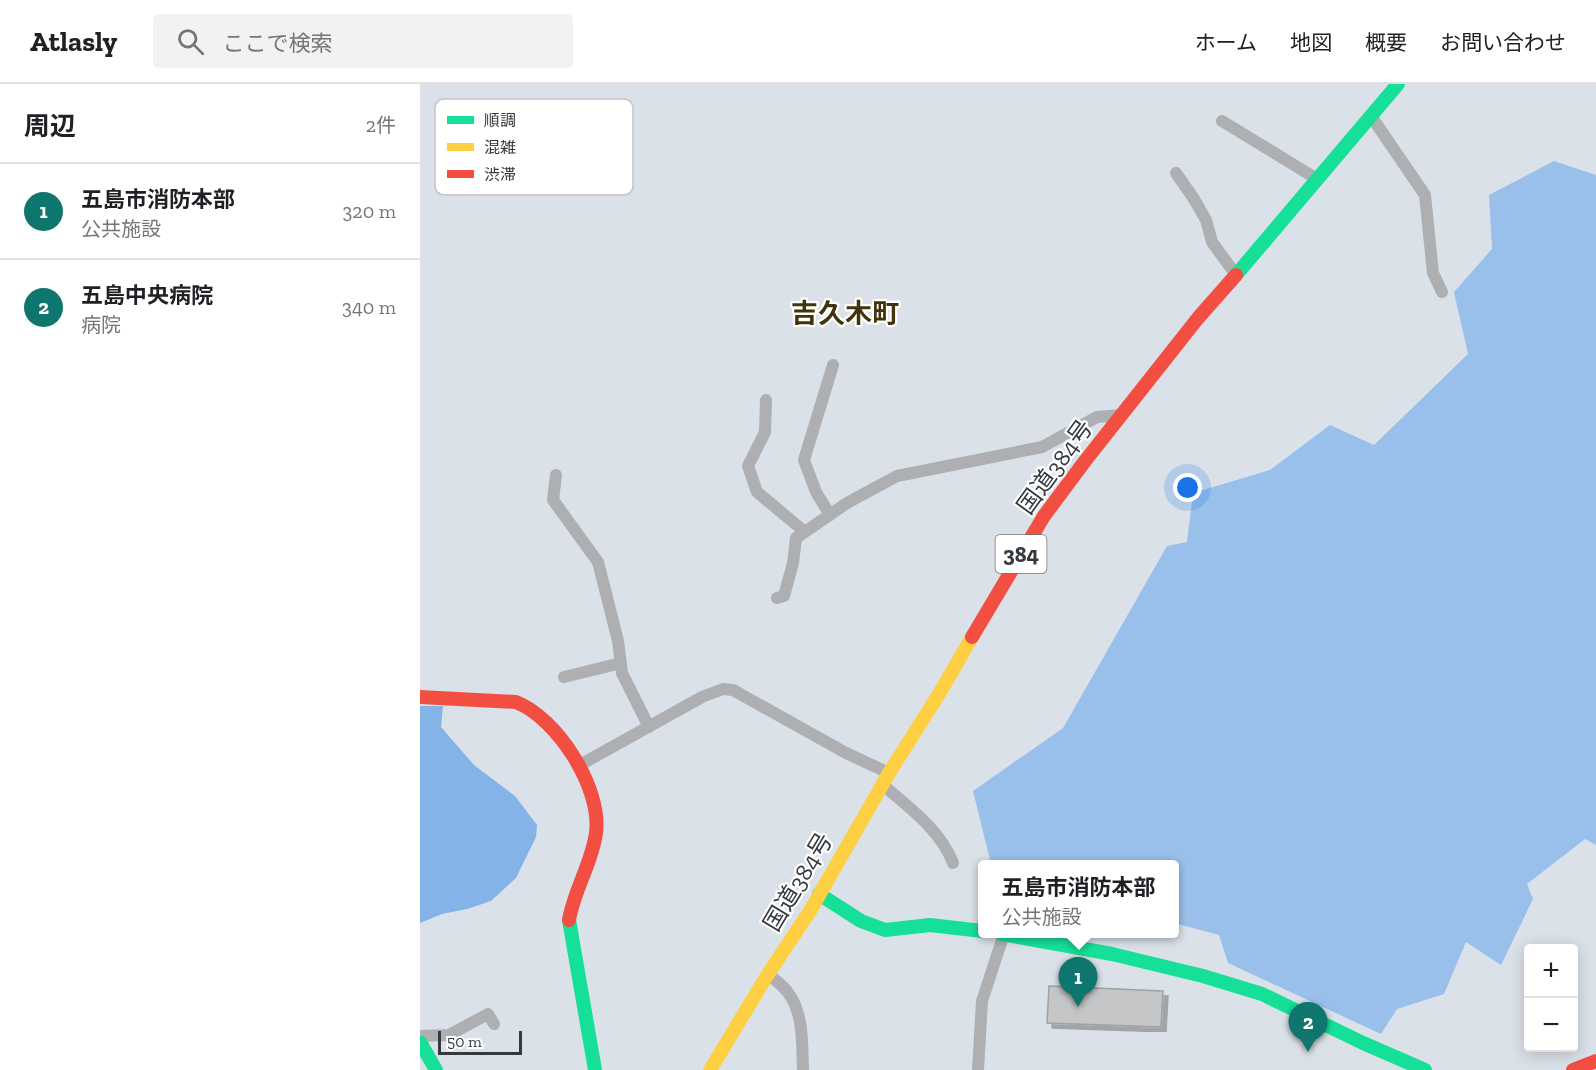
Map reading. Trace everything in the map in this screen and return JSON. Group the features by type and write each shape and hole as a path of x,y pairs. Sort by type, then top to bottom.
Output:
{"main road":[{"name":"国道384号","path":"710,1070 768,974 810,911 885,778 939,694 1044,516 1198,318 1398,84"},
{"path":"420,697 518,702 538,713 558,735 590,790 595,808 597,831 593,851 570,909 569,920 595,1070"},
{"path":"819,894 861,921 885,930 930,925 978,931"},
{"path":"1025,938 1112,954 1203,976 1262,994 1363,1044 1425,1070"},
{"path":"420,1042 436,1070"},
{"path":"1574,1070 1596,1061"}],"street":[{"path":"1371,116 1425,195 1433,273 1442,292"},
{"path":"1222,121 1317,179"},
{"path":"1176,173 1206,219 1212,242 1236,275"},
{"path":"830,515 816,492 804,460 832,365"},
{"path":"766,400 765,432 748,466 757,492 805,532"},
{"path":"777,598 784,596 793,563 795,538 847,503 897,476 1042,447 1097,417 1122,414"},
{"path":"556,475 554,500 598,562 618,641 622,673 649,727"},
{"path":"564,677 621,663"},
{"path":"578,766 702,697 723,689 733,690 846,753 885,778 930,826 950,854 953,863"},
{"path":"978,1070 982,1001 1002,938"},
{"path":"768,974 788,992 795,1004 800,1020 804,1070"},
{"path":"420,1036 449,1035 488,1014 494,1024"}],"shaded area":[{"path":"1554,161 1596,175 1596,845 1585,839 1527,884 1533,899 1501,965 1466,942 1444,994 1397,1009 1381,1034 1228,963 1219,935 1179,924 1179,860 990,860 973,791 1063,728 1167,546 1187,542 1193,493 1270,470 1330,425 1374,445 1468,354 1454,292 1492,249 1489,195"},
{"path":"420,706 443,706 441,727 474,765 515,796 537,825 536,837 516,878 491,901 442,914 420,923"}],"building":[{"path":"1049,986 1163,991 1161,1027 1047,1023"}],"traffic: fast":[{"path":"1236,275 1398,84"},
{"path":"819,894 861,921 885,930 930,925 978,931"},
{"path":"569,920 595,1070"},
{"path":"1024,938 1112,954 1203,976 1262,994 1425,1070"},
{"path":"420,1042 436,1070"}],"traffic: slow":[{"path":"710,1070 768,974 810,911 889,773 972,637"}],"traffic: jam":[{"path":"972,637 1044,516 1198,318 1236,275"},
{"path":"420,697 516,702 547,723 574,757 592,796 596,815 596,833 569,920"},
{"path":"1573,1070 1596,1061"}],"place":[{"name":"五島市消防本部","path":"1078,1007"},
{"name":"五島中央病院","path":"1308,1052"}],"district":[{"name":"吉久木町","path":"845,314"}]}
